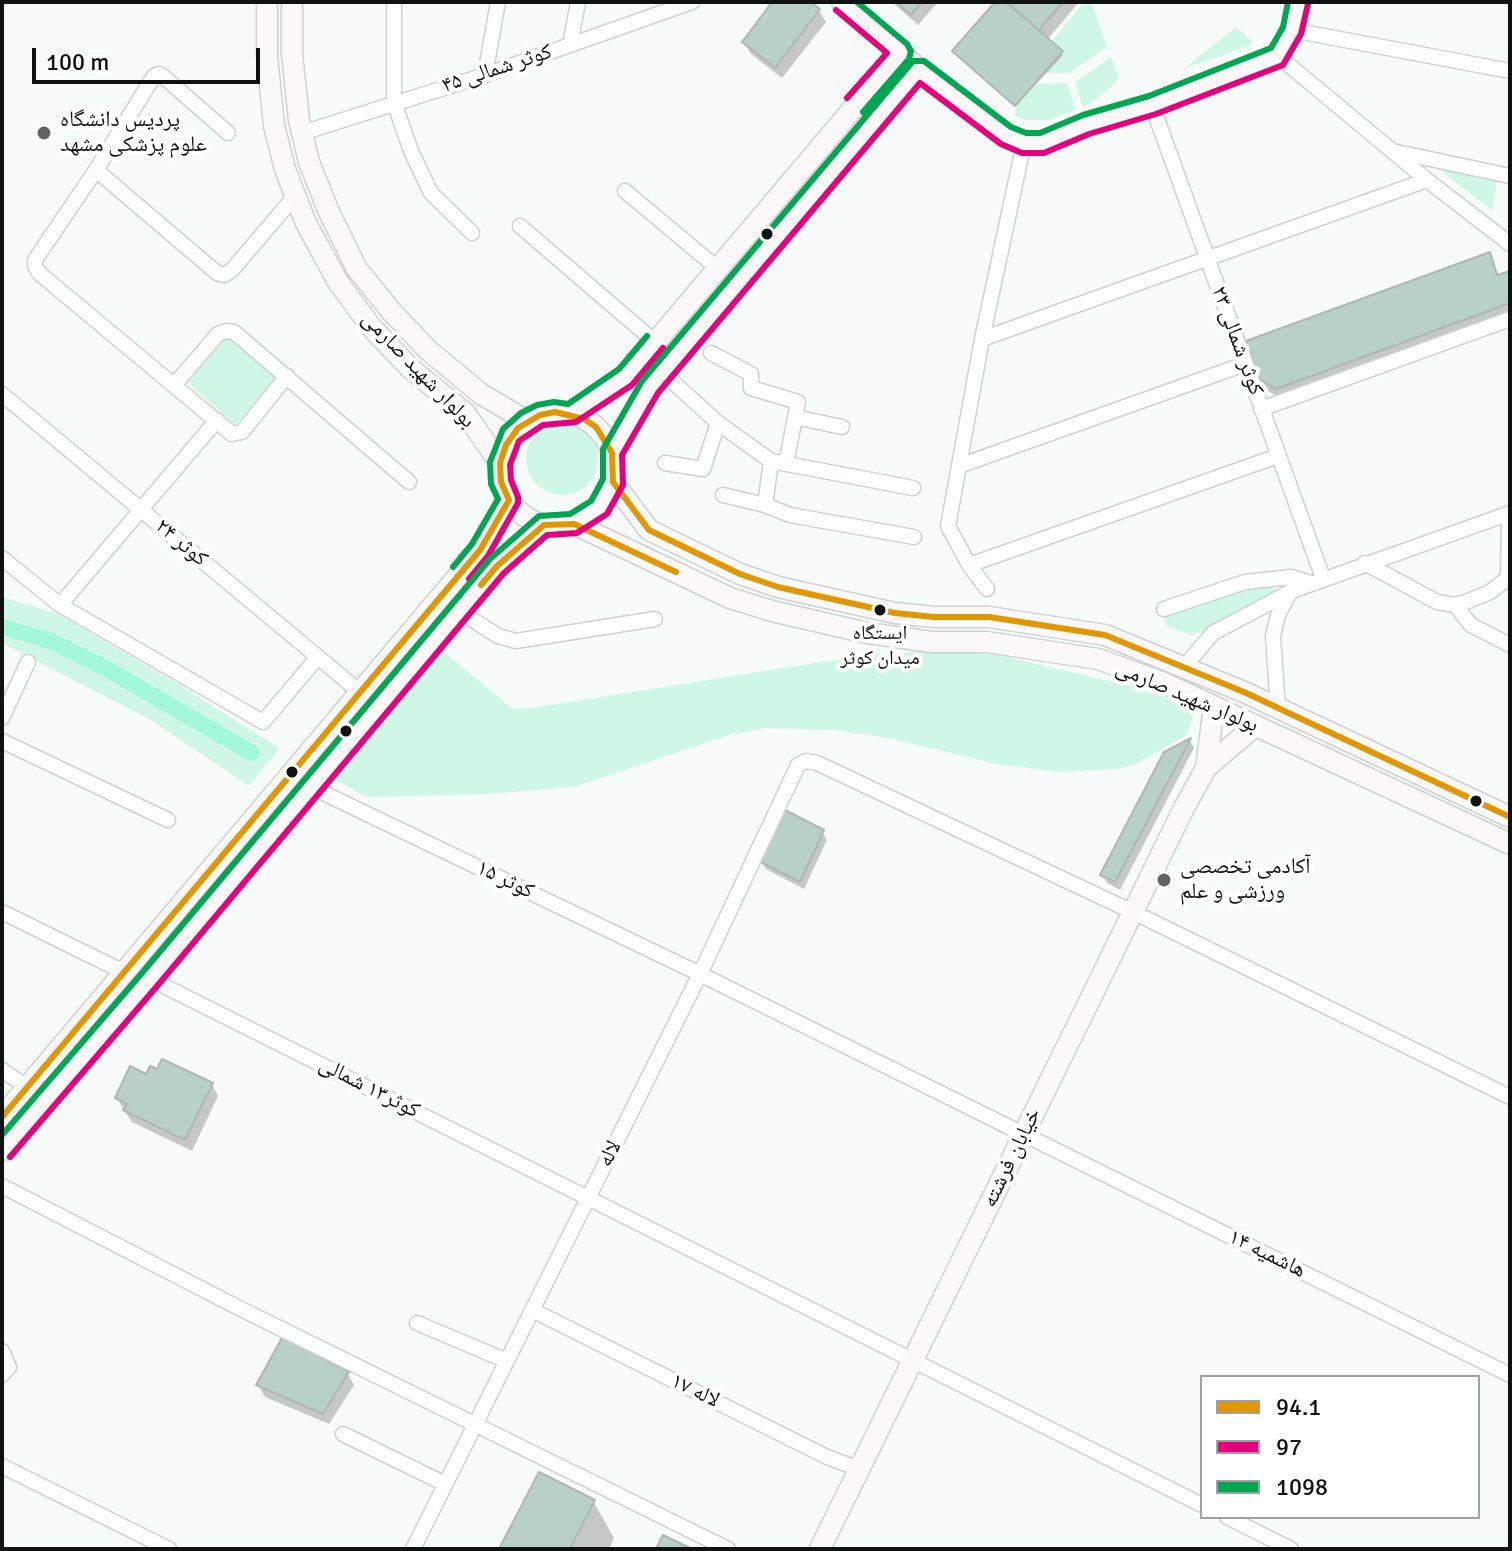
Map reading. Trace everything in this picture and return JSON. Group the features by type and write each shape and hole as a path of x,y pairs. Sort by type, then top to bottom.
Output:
{"street":[{"name":"بولوار شهید صارمی","path":"267,2 267,56 274,126 295,196 338,282 372,328 411,369 465,413 500,463"},
{"name":"بولوار شهید صارمی","path":"292,2 292,54 302,133 309,162 357,269 428,350 481,394 527,421"},
{"path":"394,2 394,102 411,151 431,193 472,233"},
{"path":"485,75 498,2"},
{"path":"570,45 578,2"},
{"name":"کوثر شمالی ۴۵","path":"302,133 485,75 692,2"},
{"path":"842,2 919,69 1006,136 1024,143 1042,143 1278,56 1292,30 1298,2"},
{"path":"1292,30 1510,71"},
{"path":"570,414 626,377 901,52"},
{"path":"1278,56 1427,180 1510,244"},
{"path":"612,453 650,387 919,69"},
{"path":"228,133 159,74 154,76 35,260 35,266 39,273 232,434 242,432 287,376"},
{"name":"کوثر شمالی ۲۳","path":"1152,105 1278,456 1317,580"},
{"path":"987,589 969,565 948,526 982,339 1024,143"},
{"path":"1393,151 1510,176"},
{"path":"96,170 217,273 224,275 232,270 295,196"},
{"path":"982,339 1427,180"},
{"path":"625,191 717,268"},
{"path":"520,226 655,342"},
{"path":"1261,409 1510,319"},
{"path":"175,384 218,334 234,332 409,482"},
{"path":"711,353 751,374 751,388 798,402 765,505"},
{"path":"959,466 1245,364"},
{"path":"662,372 718,423 779,463 913,488"},
{"name":"کوثر ۲۴","path":"2,394 360,692"},
{"path":"555,412 570,414 596,427 612,453 613,482 599,508 574,524 544,525 530,520 509,500 501,482 500,463 511,435 527,421 555,412"},
{"path":"795,417 842,427"},
{"path":"60,605 217,420"},
{"path":"665,463 703,469 718,423"},
{"path":"969,565 1278,456"},
{"name":"بولوار شهید صارمی","path":"613,482 649,530 740,574 778,587 895,613 989,617 1105,635 1278,709 1510,817"},
{"path":"723,495 765,505 790,515 914,537"},
{"path":"2,1117 480,550 509,500"},
{"path":"1184,667 1213,633 1292,591 1317,580 1365,563 1509,513 1508,578 1490,592 1455,605 1437,602 1365,563"},
{"name":"بولوار شهید صارمی","path":"574,524 730,598 772,611 867,633 932,642 987,642 1098,659 1164,683 1509,843"},
{"path":"2,1150 497,566 544,525"},
{"path":"2,558 60,605 263,722 318,657"},
{"path":"1164,609 1245,582 1291,577 1317,580"},
{"path":"1278,709 1273,636 1278,615 1292,591"},
{"path":"1455,605 1471,625 1510,645"},
{"path":"459,611 498,636 516,641 655,619"},
{"path":"2,718 28,662"},
{"name":"خیابان فرشته","path":"820,1549 1206,768 1214,706"},
{"name":"خیابان فرشته","path":"1206,768 1255,726"},
{"path":"2,741 168,820"},
{"name":"لاله","path":"413,1549 700,974 798,765 806,761 817,763 1133,912"},
{"name":"کوثر ۱۵","path":"311,787 1024,1134"},
{"path":"2,912 124,972"},
{"path":"1133,912 1510,1097"},
{"name":"کوثر۱۳ شمالی","path":"150,979 1200,1504"},
{"path":"2,1070 27,1087"},
{"name":"هاشمیه ۱۴","path":"1024,1134 1510,1375"},
{"path":"2,1186 239,1308 728,1549"},
{"name":"لاله ۱۷","path":"532,1310 827,1457 859,1469"},
{"path":"417,1323 507,1361"},
{"path":"2,1375 9,1367 5,1355"},
{"path":"343,1434 445,1484"},
{"path":"2,1466 169,1549"},
{"path":"1231,1519 1291,1549"}],"green space":[{"path":"1084,2 1091,2 1107,47 1069,73 1045,73 1064,51 1053,40"},
{"path":"1236,27 1252,42 1251,45 1185,68"},
{"path":"1111,57 1119,79 1083,107 1075,82"},
{"path":"1067,83 1075,110 1048,120 1025,120 1015,116 1017,105 1037,84"},
{"path":"1432,164 1497,179 1492,210"},
{"path":"227,335 276,379 235,425 186,381"},
{"path":"562,423 582,429 592,439 598,459 592,479 582,489 562,495 542,489 532,479 526,459 532,439 542,429"},
{"path":"1268,583 1276,592 1216,626 1192,635 1166,626 1164,613 1245,586"},
{"path":"2,597 58,614 279,748 249,786 151,720 2,643"},
{"path":"953,650 998,655 1134,687 1172,700 1193,716 1187,735 1135,764 1117,769 1059,772 998,764 888,738 836,730 767,728 732,734 574,787 485,794 367,797 336,780 383,726 383,716 442,651 513,709 866,655"}],"building":[{"path":"772,2 811,2 820,9 775,68 742,42"},
{"path":"896,2 922,2 911,15"},
{"path":"995,2 1006,2 1063,51 1015,106 952,51"},
{"path":"1006,2 1063,2 1039,30"},
{"path":"1490,252 1497,275 1510,271 1510,303 1276,389 1259,379 1246,341"},
{"path":"1191,738 1115,882 1100,875 1164,752"},
{"path":"783,809 824,830 800,882 759,861"},
{"path":"162,1059 213,1083 185,1140 123,1110 127,1104 115,1098 130,1066 146,1074 150,1066 157,1069"},
{"path":"283,1336 349,1372 323,1414 256,1385"},
{"path":"539,1472 595,1500 570,1549 499,1549"},
{"path":"663,1535 692,1549 656,1549"}],"waterway":[{"path":"2,627 51,641 107,669 252,753"}],"transit line":[{"name":"1098","path":"857,2 907,44 911,51 909,59 863,112"},
{"name":"1098","path":"2,1135 490,559 539,516 570,514 591,501 603,479 603,449 642,381 913,61 924,61 1011,127 1026,133 1040,133 1083,115 1149,96 1271,48 1283,27 1288,2"},
{"name":"97","path":"10,1157 504,573 547,535 577,533 607,514 623,485 622,455 658,393 920,83 1001,144 1022,153 1044,153 1283,65 1301,34 1308,4"},
{"name":"97","path":"836,10 887,53 847,98"},
{"name":"1098","path":"453,567 472,544 498,499 491,484 490,462 503,429 521,413 537,405 554,402 568,404 619,369 647,336"},
{"name":"97","path":"469,579 488,556 518,503 510,465 519,441 543,425 576,422 632,385 663,348"},
{"name":"94.1","path":"2,1117 480,550 509,500 501,482 500,463 506,445 518,428 540,415 555,412 584,419 596,427 612,453 613,482 649,530 740,574 778,587 895,613 989,617 1105,635 1244,692 1510,817"},
{"name":"94.1","path":"481,585 497,566 544,525 574,524 676,572"}],"place":[{"name":"پردیس دانشگاه علوم پزشکی مشهد","path":"44,133"},
{"name":"ایستگاه میدان کوثر","path":"880,610"},
{"name":"آکادمی تخصصی ورزشی و علم","path":"1164,880"}]}
